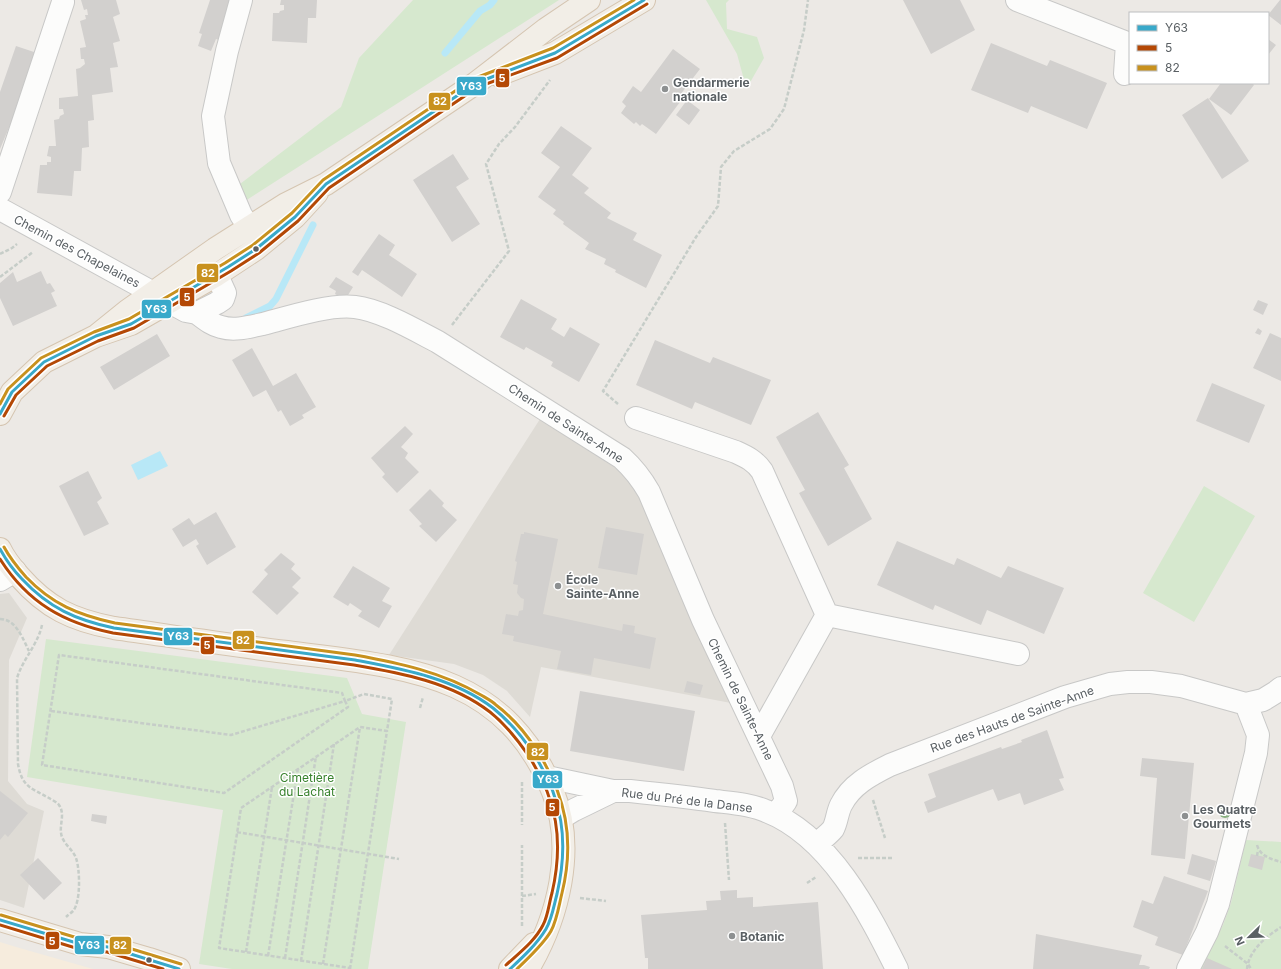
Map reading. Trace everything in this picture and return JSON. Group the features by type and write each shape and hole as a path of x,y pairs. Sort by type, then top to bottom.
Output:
{"main road":[{"path":"0,414 12,392 44,362 96,336 127,311 215,276 286,204 326,184 476,83 546,29 589,0"},
{"path":"476,83 554,53 644,0"},
{"path":"162,297 186,270 255,236"},
{"path":"0,548 7,575 32,591 47,603 75,617 96,624 168,636 384,666 430,676 446,682 482,700 513,727 533,751 547,778 557,802 561,818 564,850 559,888 548,926 537,953 528,969"},
{"path":"0,920 80,944 108,948 179,969"},
{"path":"510,969 537,941 548,926"},
{"path":"80,944 104,959 128,969"}],"street":[{"path":"241,0 227,51 213,116 219,163 241,215 255,236"},
{"path":"1017,0 1128,43 1125,74"},
{"path":"0,192 63,2"},
{"name":"Chemin des Chapelaines","path":"0,209 186,311 197,313"},
{"path":"186,270 215,276 224,288 225,294 223,299 197,313"},
{"path":"223,299 253,326"},
{"name":"Chemin de Sainte-Anne","path":"197,313 209,322 220,327 236,329 333,308 355,307 382,315 438,342 622,458 642,479 649,492 703,620 759,736 785,796 786,801 776,815"},
{"path":"636,418 736,452 750,458 757,464 762,471 827,615"},
{"path":"759,736 827,615"},
{"path":"827,615 1018,654"},
{"name":"Rue des Hauts de Sainte-Anne","path":"817,844 833,829 840,806 845,798 851,790 866,778 890,765 1058,700 1091,689 1110,684 1151,682 1190,688 1246,704"},
{"path":"1188,969 1207,932 1223,887 1256,753 1258,735 1246,704 1263,700 1281,688"},
{"name":"Rue du Pré de la Danse","path":"547,778 613,791 638,792 754,807 766,810 776,815 790,823 817,844 828,856 846,880 871,919 897,969"},
{"name":"Rue du Pré de la Danse","path":"561,818 613,791"}],"path":[{"path":"636,418 603,391 696,237 718,206 721,167 734,151 770,129 784,109 804,30 808,0"},
{"path":"438,342 509,251 486,164 499,144 515,126 552,78"},
{"path":"0,278 53,238"},
{"path":"0,619 5,619 16,626 23,637 29,652"},
{"path":"42,623 40,632 20,668 18,678 19,772 25,784 58,804 63,814 61,826 62,837 75,856 78,868 78,900 74,911 65,918 49,924 44,933"},
{"path":"59,655 342,693 345,701 348,707 224,793 42,766 59,655"},
{"path":"51,711 231,735 364,694 392,699 387,732 350,969 220,948 237,832 241,808 298,768 360,727 387,732"},
{"path":"323,964 360,727"},
{"path":"301,961 334,744"},
{"path":"285,958 316,756"},
{"path":"268,956 298,768"},
{"path":"866,778 885,838"},
{"path":"246,952 272,786"},
{"path":"723,802 729,880"},
{"path":"237,832 399,859"},
{"path":"1256,839 1258,849 1257,856"},
{"path":"522,845 522,927"},
{"path":"1258,849 1271,859 1281,862"},
{"path":"1247,969 1253,952 1260,944 1281,927"},
{"path":"1207,932 1248,964 1251,969"}],"shaded area":[{"name":"École Sainte-Anne","path":"540,419 620,471 637,486 731,703 541,667 530,717 507,691 483,675 454,664 389,655"},
{"path":"9,593 27,618 9,660 8,781 27,804 44,811 24,908 0,900 0,594"},
{"path":"0,942 16,947 93,969 0,969"}],"green space":[{"path":"413,0 559,0 245,201 240,184 341,107 359,58"},
{"path":"706,0 729,0 726,3 727,29 757,37 764,58 748,86 743,76 737,54"},
{"path":"1204,486 1255,516 1194,622 1143,593"},
{"name":"Cimetière du Lachat","path":"46,639 347,678 362,714 406,722 368,969 232,969 199,964 223,810 27,777"},
{"path":"1246,840 1281,842 1281,969 1200,969 1223,925 1231,903"}],"water":[{"path":"160,451 168,466 138,480 131,465"}],"building":[{"path":"81,0 116,0 120,14 113,17 120,41 113,43 118,67 110,68 113,92 92,95 94,120 88,121 89,147 82,148 81,171 74,171 72,196 37,193 40,165 47,165 47,162 51,162 51,157 47,156 49,146 56,146 54,120 59,119 60,116 64,114 63,109 59,109 59,98 78,96 76,69 85,64 84,59 81,59 80,48 86,47 80,21 86,19 85,15 88,15 87,9 84,10"},
{"path":"210,0 233,0 219,40 216,39 211,51 198,46 202,34 199,33"},
{"path":"281,0 317,0 316,18 308,18 307,43 272,41 273,13 279,13 280,11 284,10 284,5 280,5"},
{"path":"903,0 960,0 975,30 931,54"},
{"path":"1281,0 1281,25 1269,16 1269,14"},
{"path":"1269,40 1276,45 1269,54"},
{"path":"991,43 1047,66 1050,60 1107,83 1087,129 1031,106 1028,113 971,90"},
{"path":"16,46 37,53 25,89 0,149 0,92"},
{"path":"673,49 700,69 680,95 683,98 656,134 642,124 640,126 636,122 634,124 621,113 626,106 622,102 633,86 641,92"},
{"path":"1220,84 1254,85 1231,115 1209,99"},
{"path":"1208,98 1249,161 1222,179 1182,115"},
{"path":"687,100 700,110 689,125 676,115"},
{"path":"561,126 592,148 572,175 589,188 584,193 611,213 607,218 637,233 633,240 662,255 646,288 615,272 616,270 604,264 606,259 585,249 589,243 563,224 564,222 553,214 556,210 538,197 560,167 541,153"},
{"path":"453,154 469,179 456,187 480,224 452,242 413,180"},
{"path":"379,234 395,245 389,255 417,274 402,297 362,270 358,276 352,272"},
{"path":"41,271 47,284 50,283 55,291 51,293 57,306 13,326 0,298 0,283 13,272 17,282"},
{"path":"336,277 353,287 345,300 335,294 336,291 329,287"},
{"path":"521,299 557,319 551,329 564,337 570,327 600,344 579,382 551,366 553,362 526,347 524,350 500,337"},
{"path":"1258,300 1268,304 1263,315 1253,310"},
{"path":"1258,328 1262,331 1260,335 1255,333"},
{"path":"1270,333 1281,338 1281,381 1253,368"},
{"path":"157,334 170,356 114,390 100,367"},
{"path":"655,340 710,363 713,357 771,380 751,425 695,402 692,409 636,385"},
{"path":"252,348 273,386 296,373 316,407 302,415 304,418 290,426 281,410 278,412 266,390 253,397 232,360"},
{"path":"1212,383 1265,405 1249,443 1196,421"},
{"path":"818,412 849,465 844,468 872,519 828,546 799,493 805,490 776,437"},
{"path":"405,426 413,434 401,447 408,453 405,458 419,472 397,493 382,477 385,474 371,458"},
{"path":"88,471 102,498 97,502 109,524 84,536 59,486"},
{"path":"430,489 444,503 442,506 457,520 436,542 419,526 422,524 409,510"},
{"path":"216,512 236,547 207,565 196,546 199,544 196,539 183,547 172,529 189,518 194,525"},
{"path":"606,527 644,534 637,575 598,568"},
{"path":"524,532 558,539 543,614 622,631 623,624 635,626 634,633 656,638 650,669 594,658 591,675 557,669 561,651 513,641 514,636 502,634 506,614 518,616 519,611 523,610 524,599 517,593 518,585 513,584 517,562 515,561 521,534 524,534"},
{"path":"897,541 954,565 957,558 1001,578 1008,566 1064,588 1044,634 987,610 981,625 935,605 933,610 877,585"},
{"path":"281,553 295,564 291,569 301,578 292,587 299,593 277,615 252,592 268,574 264,570"},
{"path":"353,566 390,588 382,601 392,606 379,628 358,616 362,611 350,603 348,606 333,597"},
{"path":"687,681 703,685 700,695 684,692"},
{"path":"580,691 695,711 684,771 570,751"},
{"path":"1047,730 1064,778 1059,779 1064,790 1024,805 1020,793 998,801 993,789 928,813 924,802 936,797 928,774 1001,747 1002,749 1022,742 1021,740"},
{"path":"1142,758 1194,763 1185,859 1151,855 1157,778 1140,776"},
{"path":"0,791 28,813 8,837 5,834 0,840"},
{"path":"92,814 107,816 106,824 91,821"},
{"path":"1192,854 1216,861 1210,881 1187,874"},
{"path":"1251,854 1265,857 1262,870 1248,866"},
{"path":"38,858 62,883 44,900 20,875"},
{"path":"1164,876 1208,891 1183,955 1155,945 1158,937 1133,927 1142,900 1153,904"},
{"name":"Botanic","path":"737,890 737,898 753,897 753,907 818,902 823,969 648,969 648,958 645,958 641,915 707,910 706,901 721,900 720,891"},
{"path":"1036,934 1142,955 1139,965 1150,967 1149,969 1033,969"},
{"path":"1207,958 1232,969 1202,969"}],"waterway":[{"path":"445,53 480,11 490,5 494,0"},
{"path":"246,318 270,306 276,299 313,225"}],"transit line":[{"name":"82","path":"0,404 8,389 41,358 94,332 129,319 253,245 292,213 323,180 473,79 553,48 634,0"},
{"name":"Y63","path":"0,414 12,392 44,362 96,336 131,324 256,249 295,217 326,184 476,83 555,53 644,0"},
{"name":"5","path":"4,416 16,395 47,366 98,341 134,328 259,253 298,221 329,188 478,87 557,58 647,4"},
{"name":"82","path":"4,547 14,563 36,586 66,607 89,616 115,623 355,655 388,661 436,674 466,687 493,702 518,725 536,749 546,766 555,783 561,801 567,836 568,855 566,873 555,922 551,931 536,951 517,969"},
{"name":"Y63","path":"0,549 16,572 42,598 75,617 87,621 114,628 355,660 391,667 445,682 462,689 493,708 510,723 520,735 543,770 557,804 563,838 561,875 550,921 538,940 510,969"},
{"name":"5","path":"0,559 23,588 35,599 63,617 95,629 113,633 354,665 407,675 459,693 490,712 515,738 538,771 552,804 557,838 556,874 545,921 540,931 531,942 506,965"},
{"name":"82","path":"1,915 81,939 109,942 181,964"},
{"name":"Y63","path":"0,920 80,944 108,947 179,969"},
{"name":"5","path":"0,925 79,949 107,952 163,969"}],"place":[{"name":"Gendarmerie nationale","path":"665,89"},
{"name":"École Sainte-Anne","path":"558,586"},
{"name":"Les Quatre Gourmets","path":"1185,816"},
{"name":"Botanic","path":"732,936"}]}
